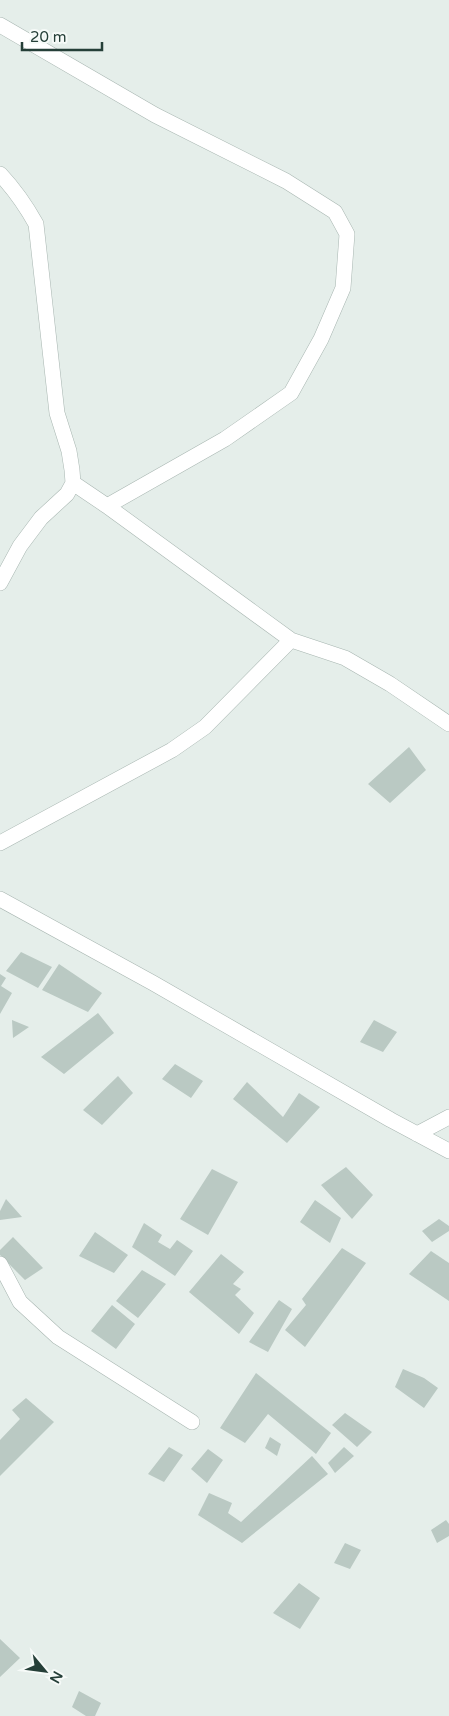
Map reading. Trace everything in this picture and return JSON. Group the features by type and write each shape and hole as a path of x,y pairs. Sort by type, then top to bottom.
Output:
{"street":[{"path":"0,25 148,111 286,181 335,212 347,234 343,288 320,339 291,393 225,439 107,506"},
{"path":"0,174 17,193 36,224 57,413 69,451 72,470 72,483 66,494 41,518 20,546 0,583"},
{"path":"72,483 107,506 291,640 345,658 390,684 449,724"},
{"path":"0,843 172,750 205,727 291,640"},
{"path":"0,899 153,983 449,1151"},
{"path":"417,1134 449,1117"},
{"path":"0,1264 20,1302 58,1337 192,1422"}],"building":[{"path":"409,747 426,770 390,803 368,784"},
{"path":"21,952 52,967 38,988 6,971"},
{"path":"59,964 102,993 88,1012 42,990"},
{"path":"0,974 6,978 1,986 12,993 0,1014"},
{"path":"98,1013 114,1033 64,1074 41,1057"},
{"path":"12,1020 29,1027 13,1038"},
{"path":"374,1020 397,1032 383,1052 360,1042"},
{"path":"175,1064 203,1081 191,1098 162,1079"},
{"path":"118,1076 133,1093 102,1125 83,1110"},
{"path":"247,1082 283,1117 299,1093 320,1107 287,1143 233,1099"},
{"path":"346,1167 373,1195 352,1219 321,1185"},
{"path":"212,1169 238,1182 208,1235 180,1219"},
{"path":"6,1199 22,1217 0,1220 0,1211"},
{"path":"315,1200 341,1218 330,1243 300,1222"},
{"path":"439,1219 449,1226 449,1231 432,1242 422,1231"},
{"path":"144,1223 162,1235 158,1242 170,1249 177,1240 193,1251 175,1276 132,1247"},
{"path":"95,1232 128,1255 114,1273 79,1256"},
{"path":"13,1237 43,1268 25,1280 0,1255 0,1250"},
{"path":"342,1248 366,1263 305,1347 285,1330 306,1305 302,1299"},
{"path":"431,1251 449,1263 449,1301 409,1274"},
{"path":"221,1254 244,1272 233,1284 241,1289 235,1295 254,1313 239,1334 189,1292"},
{"path":"142,1270 166,1284 138,1318 116,1301"},
{"path":"279,1300 292,1309 268,1352 249,1342"},
{"path":"112,1305 135,1324 116,1349 91,1331"},
{"path":"403,1369 424,1378 438,1388 424,1408 395,1387"},
{"path":"256,1373 331,1433 316,1454 268,1414 245,1443 220,1428"},
{"path":"26,1398 54,1422 0,1476 0,1440 20,1419 12,1410"},
{"path":"345,1413 372,1432 357,1447 332,1425"},
{"path":"270,1437 281,1444 277,1456 265,1448"},
{"path":"169,1447 183,1455 164,1482 148,1474"},
{"path":"344,1447 354,1456 335,1473 328,1463"},
{"path":"208,1449 223,1460 207,1483 191,1469"},
{"path":"312,1456 328,1474 242,1543 198,1515 209,1493 232,1503 228,1513 241,1522"},
{"path":"446,1520 449,1524 449,1536 437,1543 431,1530"},
{"path":"345,1543 361,1550 350,1569 334,1563"},
{"path":"299,1583 320,1598 300,1629 273,1613"},
{"path":"0,1639 20,1658 0,1677"},
{"path":"79,1691 101,1703 95,1716 86,1716 72,1707"}]}
